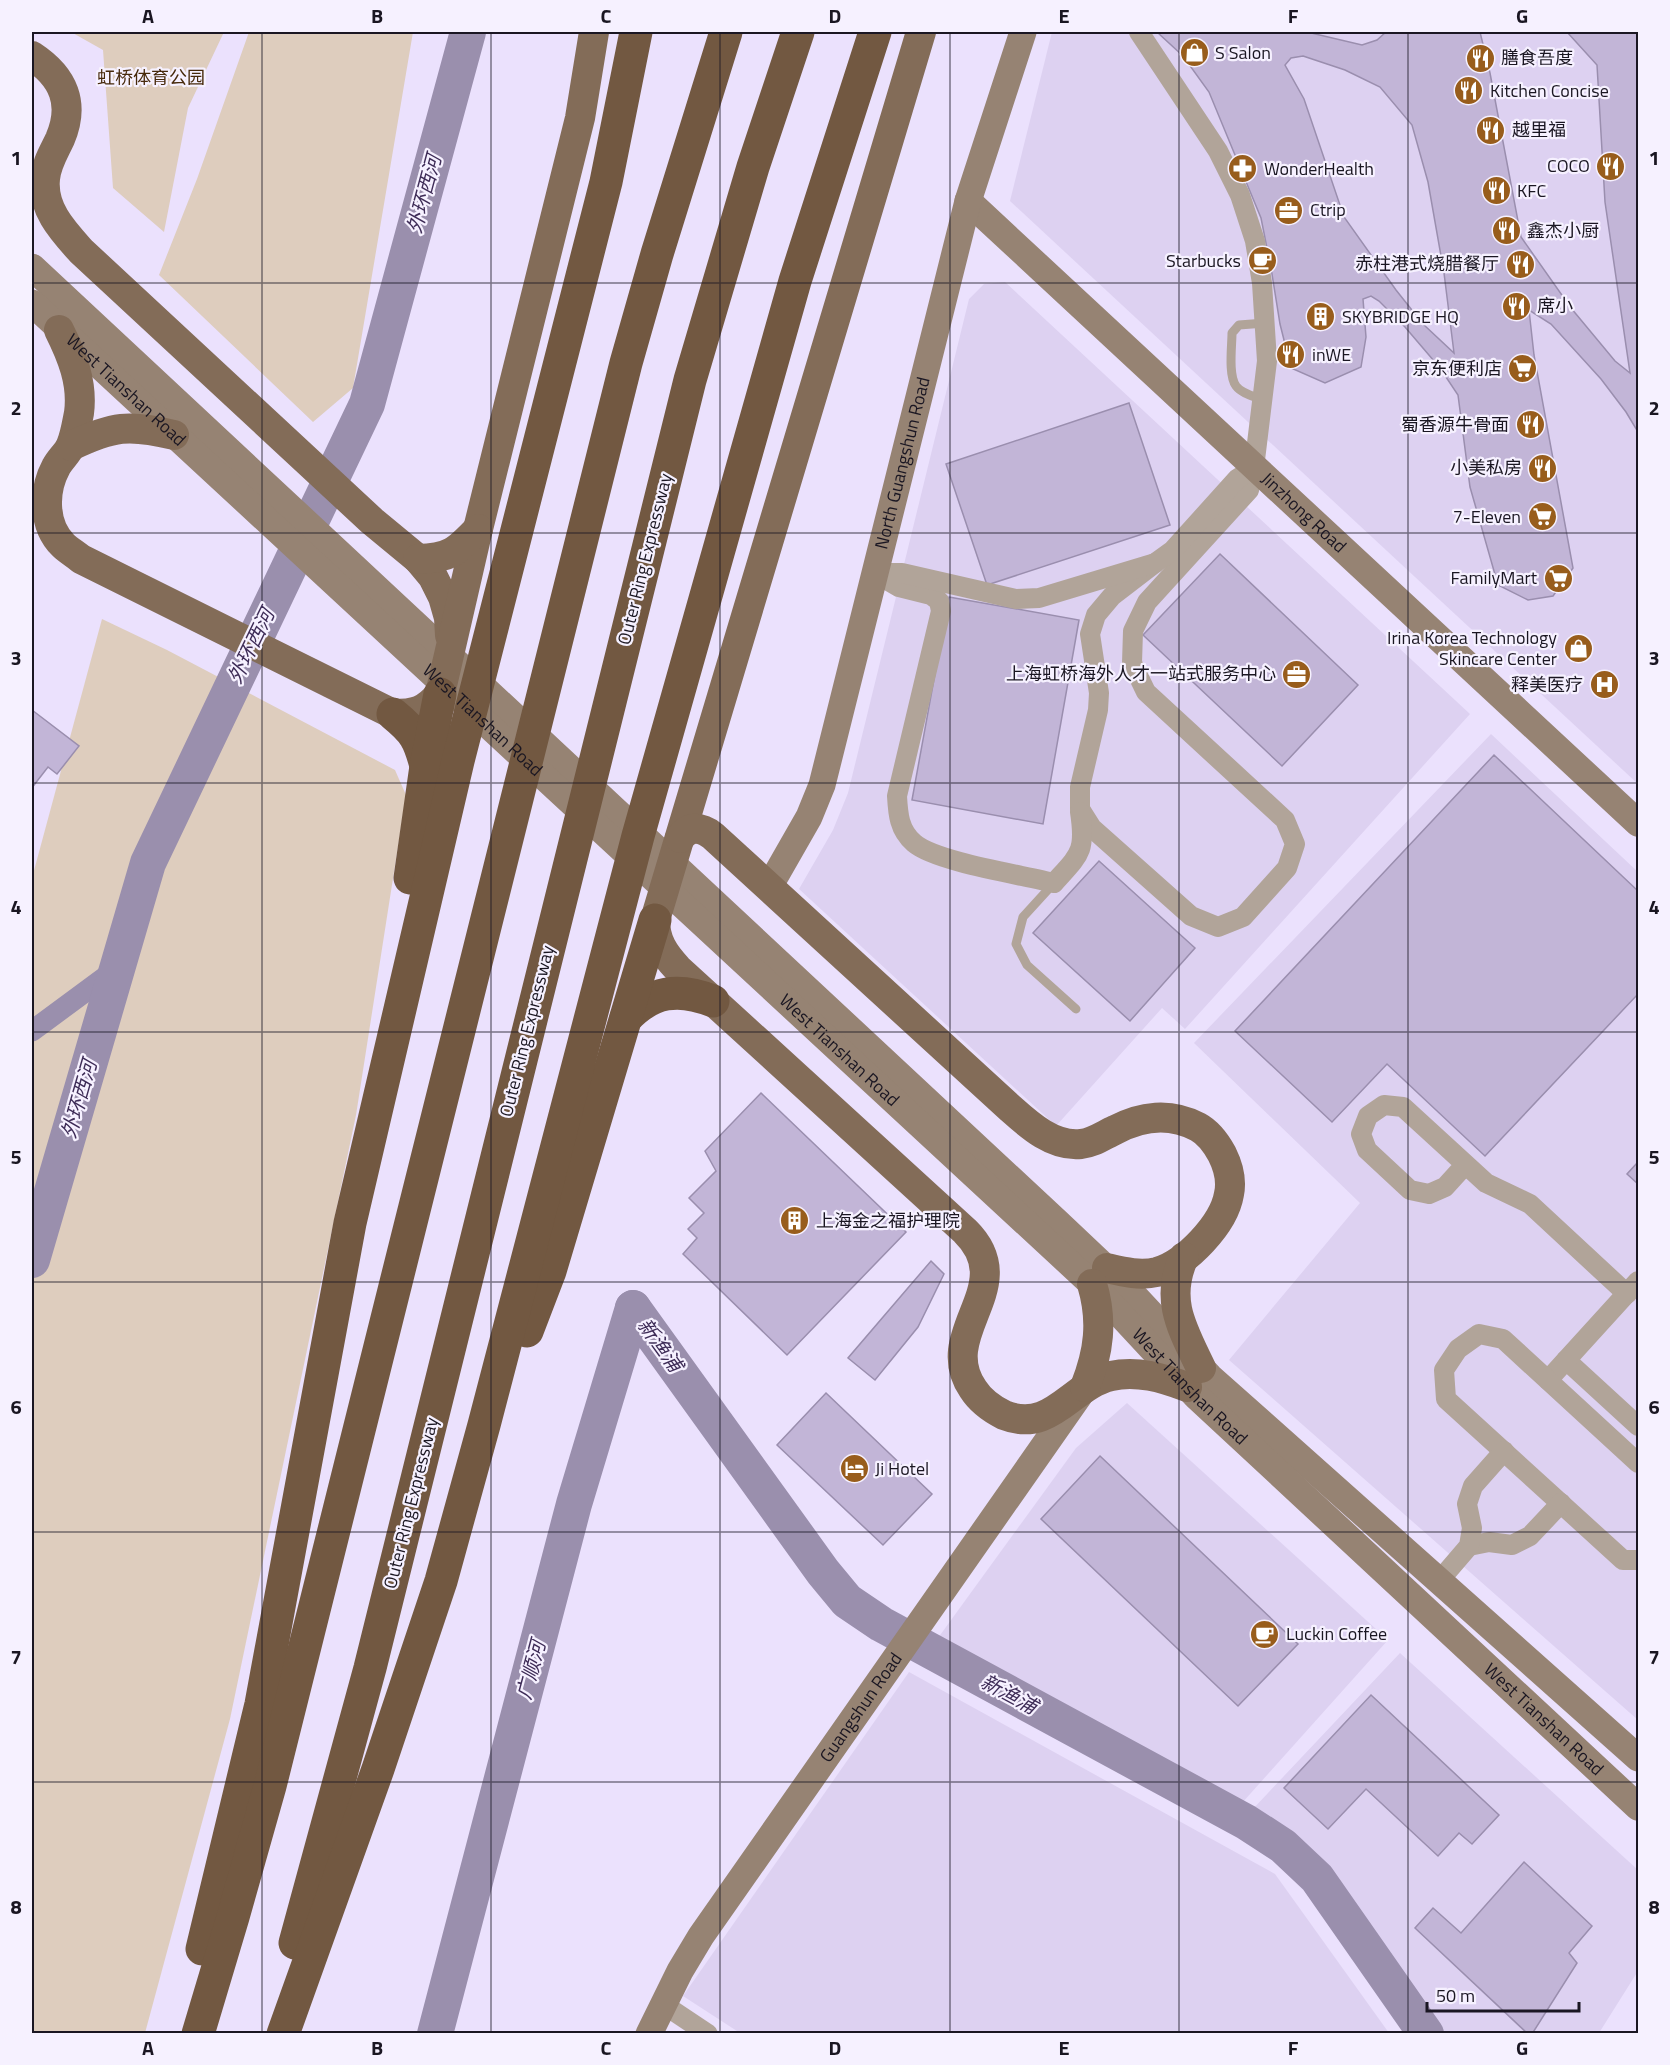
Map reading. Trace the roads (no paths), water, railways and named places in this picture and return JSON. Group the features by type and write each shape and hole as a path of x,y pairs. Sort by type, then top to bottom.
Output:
{"highway":[{"path":"182,2034 261,1704 350,1223 391,1041 458,761 606,182 636,32"},
{"path":"198,2034 270,1786 626,363 657,254 726,32"},
{"name":"Outer Ring Expressway","path":"268,2034 330,1821 370,1668 690,380 753,167 798,32"},
{"path":"283,2034 378,1769 438,1592 638,836 795,282 875,32"},
{"path":"391,1041 426,766 440,694"},
{"path":"393,714 409,726 420,743 426,766"},
{"path":"484,1425 530,1324 550,1271 655,920"},
{"path":"626,1018 646,1001 666,994 690,994 713,1001"}],"main road":[{"path":"60,330 75,363 79,391 79,413 71,446 55,468 46,498 50,521 62,543 81,559 393,714 411,714 429,707 440,694 478,529 580,118 594,32"},
{"path":"921,32 655,920 655,930 662,950 678,969 965,1231 975,1244 984,1265 984,1286 979,1304 965,1334 961,1356 967,1378 980,1398 1002,1414 1025,1420 1052,1412 1072,1400 1085,1387 1110,1376 1135,1374 1194,1378 1175,1301 1176,1279 1185,1257"},
{"name":"North Guangshun Road","path":"769,887 809,817 822,785 968,201 1023,32"},
{"path":"32,56 59,82 68,110 65,127 50,160 45,179 46,196 51,214 81,251 372,521 418,559 433,578 443,597 449,618 451,646"},
{"name":"Jinzhong Road","path":"968,201 1638,823"},
{"name":"West Tianshan Road","path":"32,267 189,438"},
{"name":"West Tianshan Road","path":"32,303 60,330 189,438 1050,1230 1099,1276 1194,1378 1638,1807"},
{"path":"71,446 100,432 123,427 149,429 189,438"},
{"path":"418,559 441,558 460,548 478,529"},
{"path":"696,784 696,799 706,826 713,836"},
{"path":"680,838 688,829 708,831 1038,1132 1062,1142 1081,1144 1130,1122 1158,1117 1187,1122 1204,1131 1216,1144 1229,1174 1230,1192 1216,1222 1185,1257 1166,1268 1149,1273 1099,1276 1099,1339 1085,1387"},
{"name":"West Tianshan Road","path":"1194,1378 1439,1581 1638,1758"},
{"name":"Guangshun Road","path":"649,2034 663,2004 702,1935 1085,1387"}],"street":[{"path":"1080,809 1092,828 1191,916 1218,927 1243,917 1287,868 1295,844 1285,820 1146,692 1132,663 1133,631 1147,602 1249,490 1254,468 1267,361 1262,283 1255,241 1240,195 1218,151 1139,32"},
{"path":"875,573 899,587 931,595 939,601 941,611 897,796 898,820 914,843 940,856 1054,883 1078,856 1084,837 1080,787 1098,710 1099,693 1090,634 1096,615 1112,596 1173,550 1237,479 1254,468"},
{"path":"875,573 903,573 1016,598 1039,598 1155,563"},
{"path":"1465,1166 1445,1187 1429,1194 1410,1190 1367,1150 1361,1134 1368,1116 1384,1105 1403,1107 1486,1183 1530,1204 1633,1288 1548,1380"},
{"path":"1636,1456 1503,1339 1479,1334 1458,1349 1444,1370 1446,1399 1623,1560 1638,1560"},
{"path":"1566,1360 1638,1426"},
{"path":"1439,1581 1469,1546 1472,1528 1467,1504 1473,1486 1504,1451"},
{"path":"1469,1546 1489,1542 1512,1545 1530,1536 1561,1503"},
{"path":"663,2004 708,2034"}],"lane":[{"path":"1261,399 1245,393 1236,386 1232,374 1232,333 1239,325 1265,323"},
{"path":"1054,883 1023,917 1016,944 1027,965 1076,1009"}],"waterway":[{"name":"外环西河","path":"32,1260 148,863 367,404 468,32"},
{"path":"32,1031 116,969"},
{"name":"新渔浦","path":"633,1308 823,1572 847,1601 881,1624 1246,1822 1283,1846 1317,1878 1426,2034"},
{"name":"广顺河","path":"435,2034 574,1504 633,1308"}],"place":[{"name":"S Salon","path":"1194,53"},
{"name":"膳食吾度","path":"1480,58"},
{"name":"Kitchen Concise","path":"1469,91"},
{"name":"越里福","path":"1491,130"},
{"name":"COCO","path":"1611,166"},
{"name":"WonderHealth","path":"1243,169"},
{"name":"KFC","path":"1496,191"},
{"name":"Ctrip","path":"1289,210"},
{"name":"鑫杰小厨","path":"1506,231"},
{"name":"Starbucks","path":"1262,261"},
{"name":"赤柱港式烧腊餐厅","path":"1520,264"},
{"name":"席小","path":"1516,306"},
{"name":"SKYBRIDGE HQ","path":"1321,317"},
{"name":"inWE","path":"1291,355"},
{"name":"京东便利店","path":"1523,369"},
{"name":"蜀香源牛骨面","path":"1530,425"},
{"name":"小美私房","path":"1543,468"},
{"name":"7-Eleven","path":"1542,517"},
{"name":"FamilyMart","path":"1558,578"},
{"name":"Irina Korea Technology Skincare Center","path":"1578,648"},
{"name":"上海虹桥海外人才一站式服务中心","path":"1297,674"},
{"name":"释美医疗","path":"1604,685"},
{"name":"上海金之福护理院","path":"795,1221"},
{"name":"Ji Hotel","path":"854,1469"},
{"name":"Luckin Coffee","path":"1265,1634"}],"park label":[{"name":"虹桥体育公园","path":"151,78"}]}
